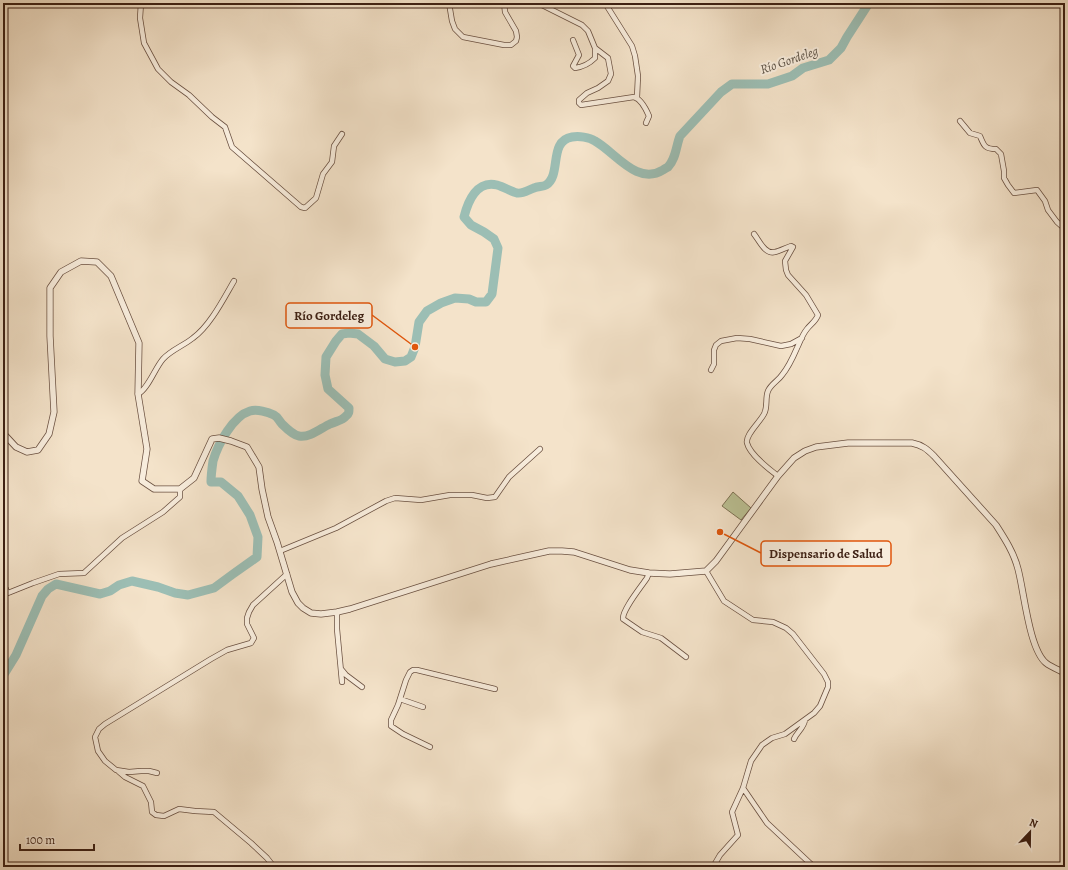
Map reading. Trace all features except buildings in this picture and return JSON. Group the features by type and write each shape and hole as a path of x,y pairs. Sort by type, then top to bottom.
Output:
{"street":[{"path":"141,3 140,18 144,43 158,69 171,82 189,95 225,127 232,147 301,207 305,208 316,198 324,174 332,162 334,146 342,134"},
{"path":"449,3 455,29 463,37 511,45 516,40 517,36 516,31 505,12 504,3"},
{"path":"538,3 582,25 588,31 595,48 595,58 589,64 575,68 573,66 580,55 573,40"},
{"path":"605,3 632,46 638,76 637,97 646,107 649,116 646,123"},
{"path":"595,48 608,58 611,74 608,81 587,93 578,100 579,103 581,104 637,97"},
{"path":"960,121 970,133 980,136 984,146 990,149 996,149 1001,154 1004,178 1014,193 1037,190 1045,201 1048,210 1057,222 1065,229"},
{"path":"754,234 770,253 776,252 788,246 793,247 785,261 786,270 788,275 806,295 818,315 817,319 807,328 797,350 782,375 768,391 766,409 763,416 747,439 747,443 756,457 778,476"},
{"path":"3,433 16,447 27,452 38,450 49,434 54,412 50,336 50,288 61,272 81,261 97,262 111,276 139,343 138,394 147,449 142,481 154,489 180,489 194,478 212,439 218,438 247,446 259,467 268,517 292,592 298,603 303,608 311,613 321,614 337,612 491,564 549,551 574,552 630,570 649,573 670,574 706,572 716,561 778,476 794,458 805,451 816,447 848,443 918,444 925,447 934,456 996,525 1011,550 1018,569 1031,633 1039,655 1045,663 1065,673"},
{"path":"138,394 141,393 162,360 177,347 193,338 211,319 234,280"},
{"path":"711,370 714,364 714,350 716,344 721,341 737,338 750,339 781,346 791,344 802,338"},
{"path":"280,551 336,528 386,501 395,498 421,500 450,495 472,495 487,498 495,497 509,477 540,449"},
{"path":"3,587 6,589 5,594 59,574 84,573 122,538 162,512 180,497 180,489"},
{"path":"706,572 724,601 753,620 774,622 786,628 793,634 824,674 828,682 828,687 820,706 814,713 785,734 772,738 762,745 751,761 743,788 732,812 738,835 720,855 714,867"},
{"path":"649,573 626,608 624,619 642,632 661,638 686,657"},
{"path":"274,867 252,844 214,812 179,809 164,816 156,815 152,812 150,802 143,786 125,777 105,761 98,751 95,737 99,729 105,724 211,659 227,650 252,643 254,638 247,624 249,612 253,605 287,574"},
{"path":"337,612 337,629 342,682"},
{"path":"340,667 346,675 362,686"},
{"path":"430,747 403,734 391,726 391,720 410,672 416,670 495,689"},
{"path":"400,699 424,708"},
{"path":"794,739 805,723 805,720"},
{"path":"116,770 157,773"},
{"path":"743,788 767,823 814,867"}],"green space":[{"path":"733,492 751,508 741,520 722,506"}],"waterway":[{"name":"Río Gordeleg","path":"3,676 16,655 42,596 48,589 56,584 100,594 132,581 158,587 175,593 188,595 214,588 257,557 258,537 250,515 238,496 221,482 211,482 213,461 222,439 238,419 244,414 253,410 274,415 288,429 299,436 307,436 341,420 348,414 349,408 328,389 325,375 326,357 342,334 358,334 374,346 385,359 395,362 405,361 411,357 415,347 419,322 427,311 441,303 455,298 469,299 476,302 486,302 492,294 498,248 494,239 471,225 464,217 474,193 479,189 490,184 519,193 546,185 551,180 557,151 560,145 565,140 572,137 584,137 593,140 635,171 644,174 653,174 663,170 671,164 680,136 721,92 732,84 768,84 792,76 803,68 829,60 841,48 869,3"}],"place":[{"name":"Río Gordeleg","path":"415,347"},
{"name":"Dispensario de Salud","path":"720,532"}]}
